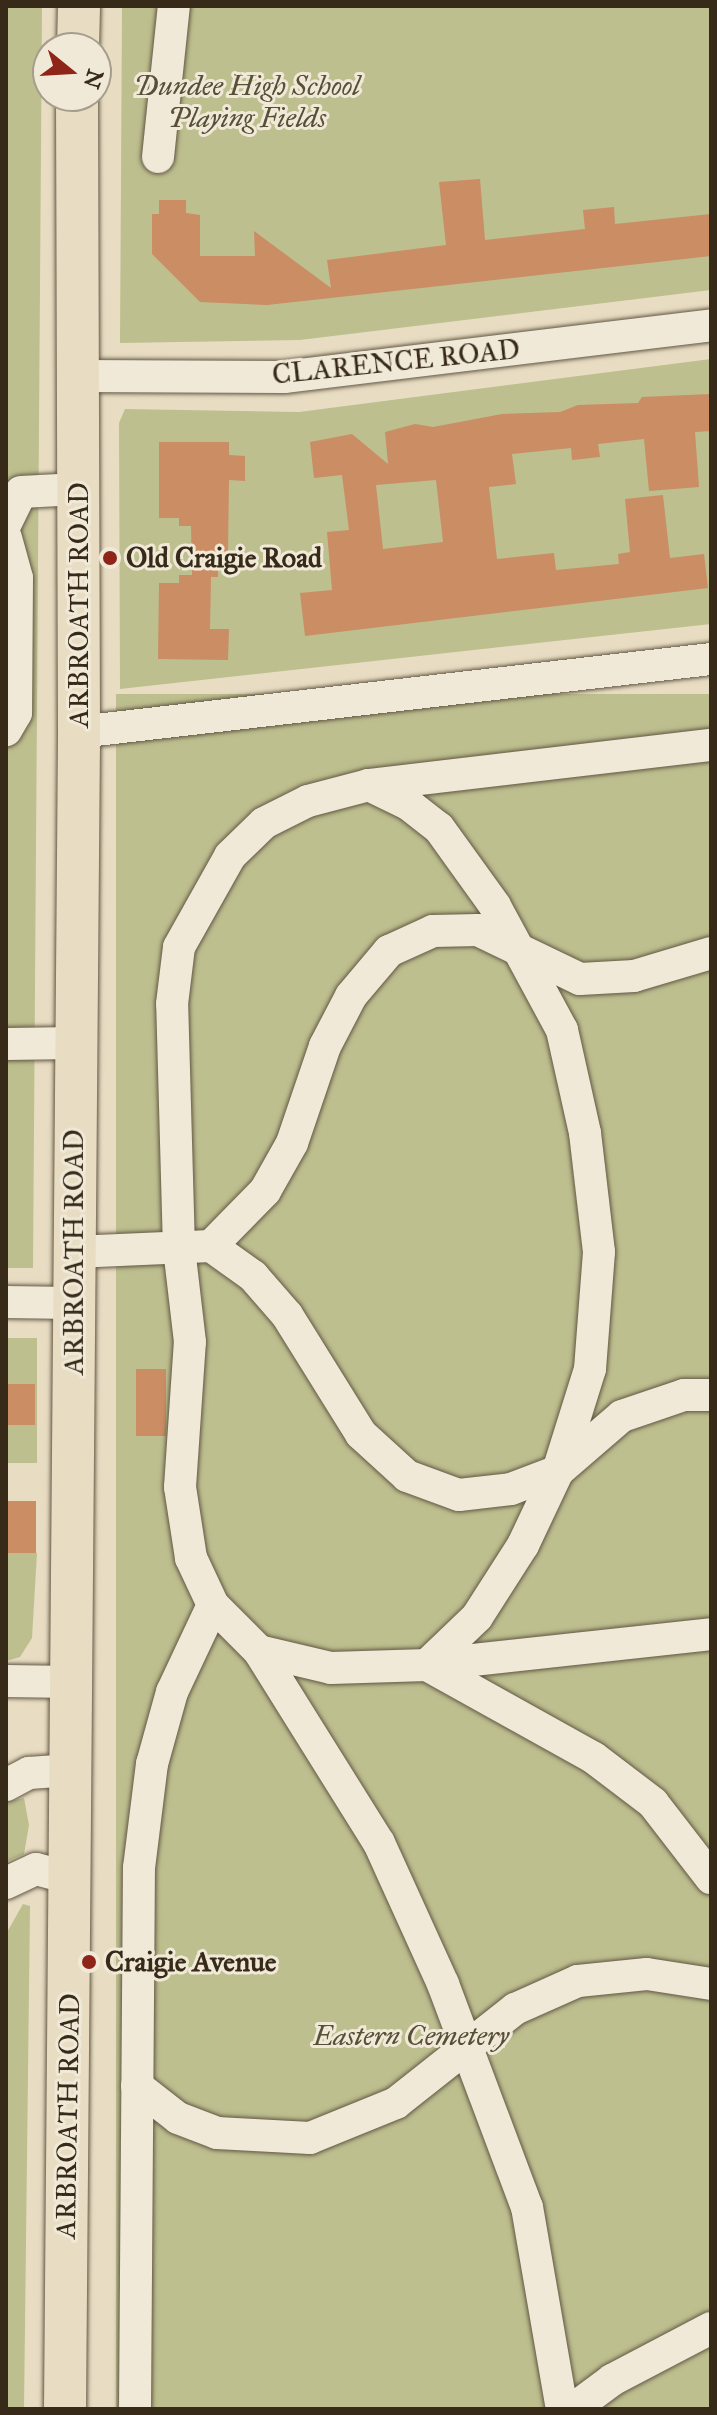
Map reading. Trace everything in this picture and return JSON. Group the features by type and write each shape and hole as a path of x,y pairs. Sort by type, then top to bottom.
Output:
{"main road":[{"path":"78,32 79,6"},
{"name":"ARBROATH ROAD","path":"65,2409 79,732 77,112"}],"street":[{"path":"158,157 174,6"},
{"name":"CLARENCE ROAD","path":"79,376 284,377 711,325"},
{"path":"6,523 13,482 78,489"},
{"path":"6,538 17,578 16,713 6,730"},
{"path":"79,732 711,659"},
{"path":"562,2409 527,2207 417,1921 379,1843 259,1651 213,1605 191,1558 180,1487 190,1342 179,1249 172,1004 179,947 230,856 264,823 308,801 369,785 711,745"},
{"path":"369,785 408,804 439,828 522,952 562,1030 585,1133 599,1252 590,1369 558,1471 523,1545 477,1617 427,1665"},
{"path":"74,1252 211,1246 265,1191 292,1143 331,1033 351,996 389,951 433,931 478,930 580,979 634,976 711,953"},
{"path":"6,1044 75,1043"},
{"path":"211,1246 253,1276 287,1315 361,1434 407,1476 459,1495 511,1489 558,1471 622,1416 684,1395 711,1395"},
{"path":"6,1302 73,1303"},
{"path":"135,2409 139,1868 152,1764 172,1692 213,1605"},
{"path":"259,1651 331,1668 427,1665 711,1634"},
{"path":"427,1665 594,1758 653,1803 710,1877"},
{"path":"6,1681 72,1682"},
{"path":"6,1785 29,1773 71,1770"},
{"path":"710,1877 711,1860"},
{"path":"6,1883 36,1869 70,1878"},
{"path":"137,2086 178,2118 217,2133 310,2138 396,2103 515,2009 578,1981 647,1974 711,1984"},
{"path":"573,2409 612,2380 711,2328"}],"green space":[{"path":"6,6 42,6 42,32 32,32 32,112 41,112 33,1268 6,1268"},
{"name":"Dundee High School Playing Fields","path":"122,6 711,6 711,290 300,340 120,343"},
{"path":"711,359 711,624 120,689 119,423 125,409 299,412"},
{"name":"Eastern Cemetery","path":"116,694 711,694 711,2409 116,2409"},
{"path":"6,1338 37,1338 37,1463 6,1463"},
{"path":"6,1553 37,1553 32,1638 20,1657 6,1661"},
{"path":"24,1798 29,1825 24,1854 6,1862 6,1802"},
{"path":"23,1904 30,1906 24,2409 6,2409 6,1934"}],"building":[{"path":"480,179 485,240 585,229 583,210 614,207 615,224 711,214 711,256 267,305 200,302 152,254 152,214 159,214 159,200 186,200 186,213 200,215 200,256 255,256 254,231 331,288 327,260 446,245 439,182"},
{"path":"711,394 711,431 695,432 699,487 649,491 644,439 598,444 600,457 572,460 571,448 512,454 516,484 489,487 497,559 554,553 556,570 619,564 618,554 630,552 625,499 663,495 670,558 704,554 708,588 305,636 300,593 332,590 327,532 349,530 342,475 314,478 310,442 352,434 388,464 385,432 415,424 433,427 502,414 560,412 578,405 638,403 642,397","holes":["436,480 443,542 383,549 376,485"]},
{"path":"159,442 229,442 229,455 245,456 245,481 229,480 228,551 218,551 218,577 211,577 210,629 229,629 228,660 158,659 159,583 179,583 179,575 192,575 191,526 179,526 179,518 159,518"},
{"path":"136,1369 166,1369 166,1436 136,1436"},
{"path":"6,1384 35,1384 35,1425 6,1425"},
{"path":"6,1501 36,1501 36,1553 6,1553"}],"place":[{"name":"Old Craigie Road","path":"110,558"},
{"name":"Craigie Avenue","path":"89,1962"}]}
